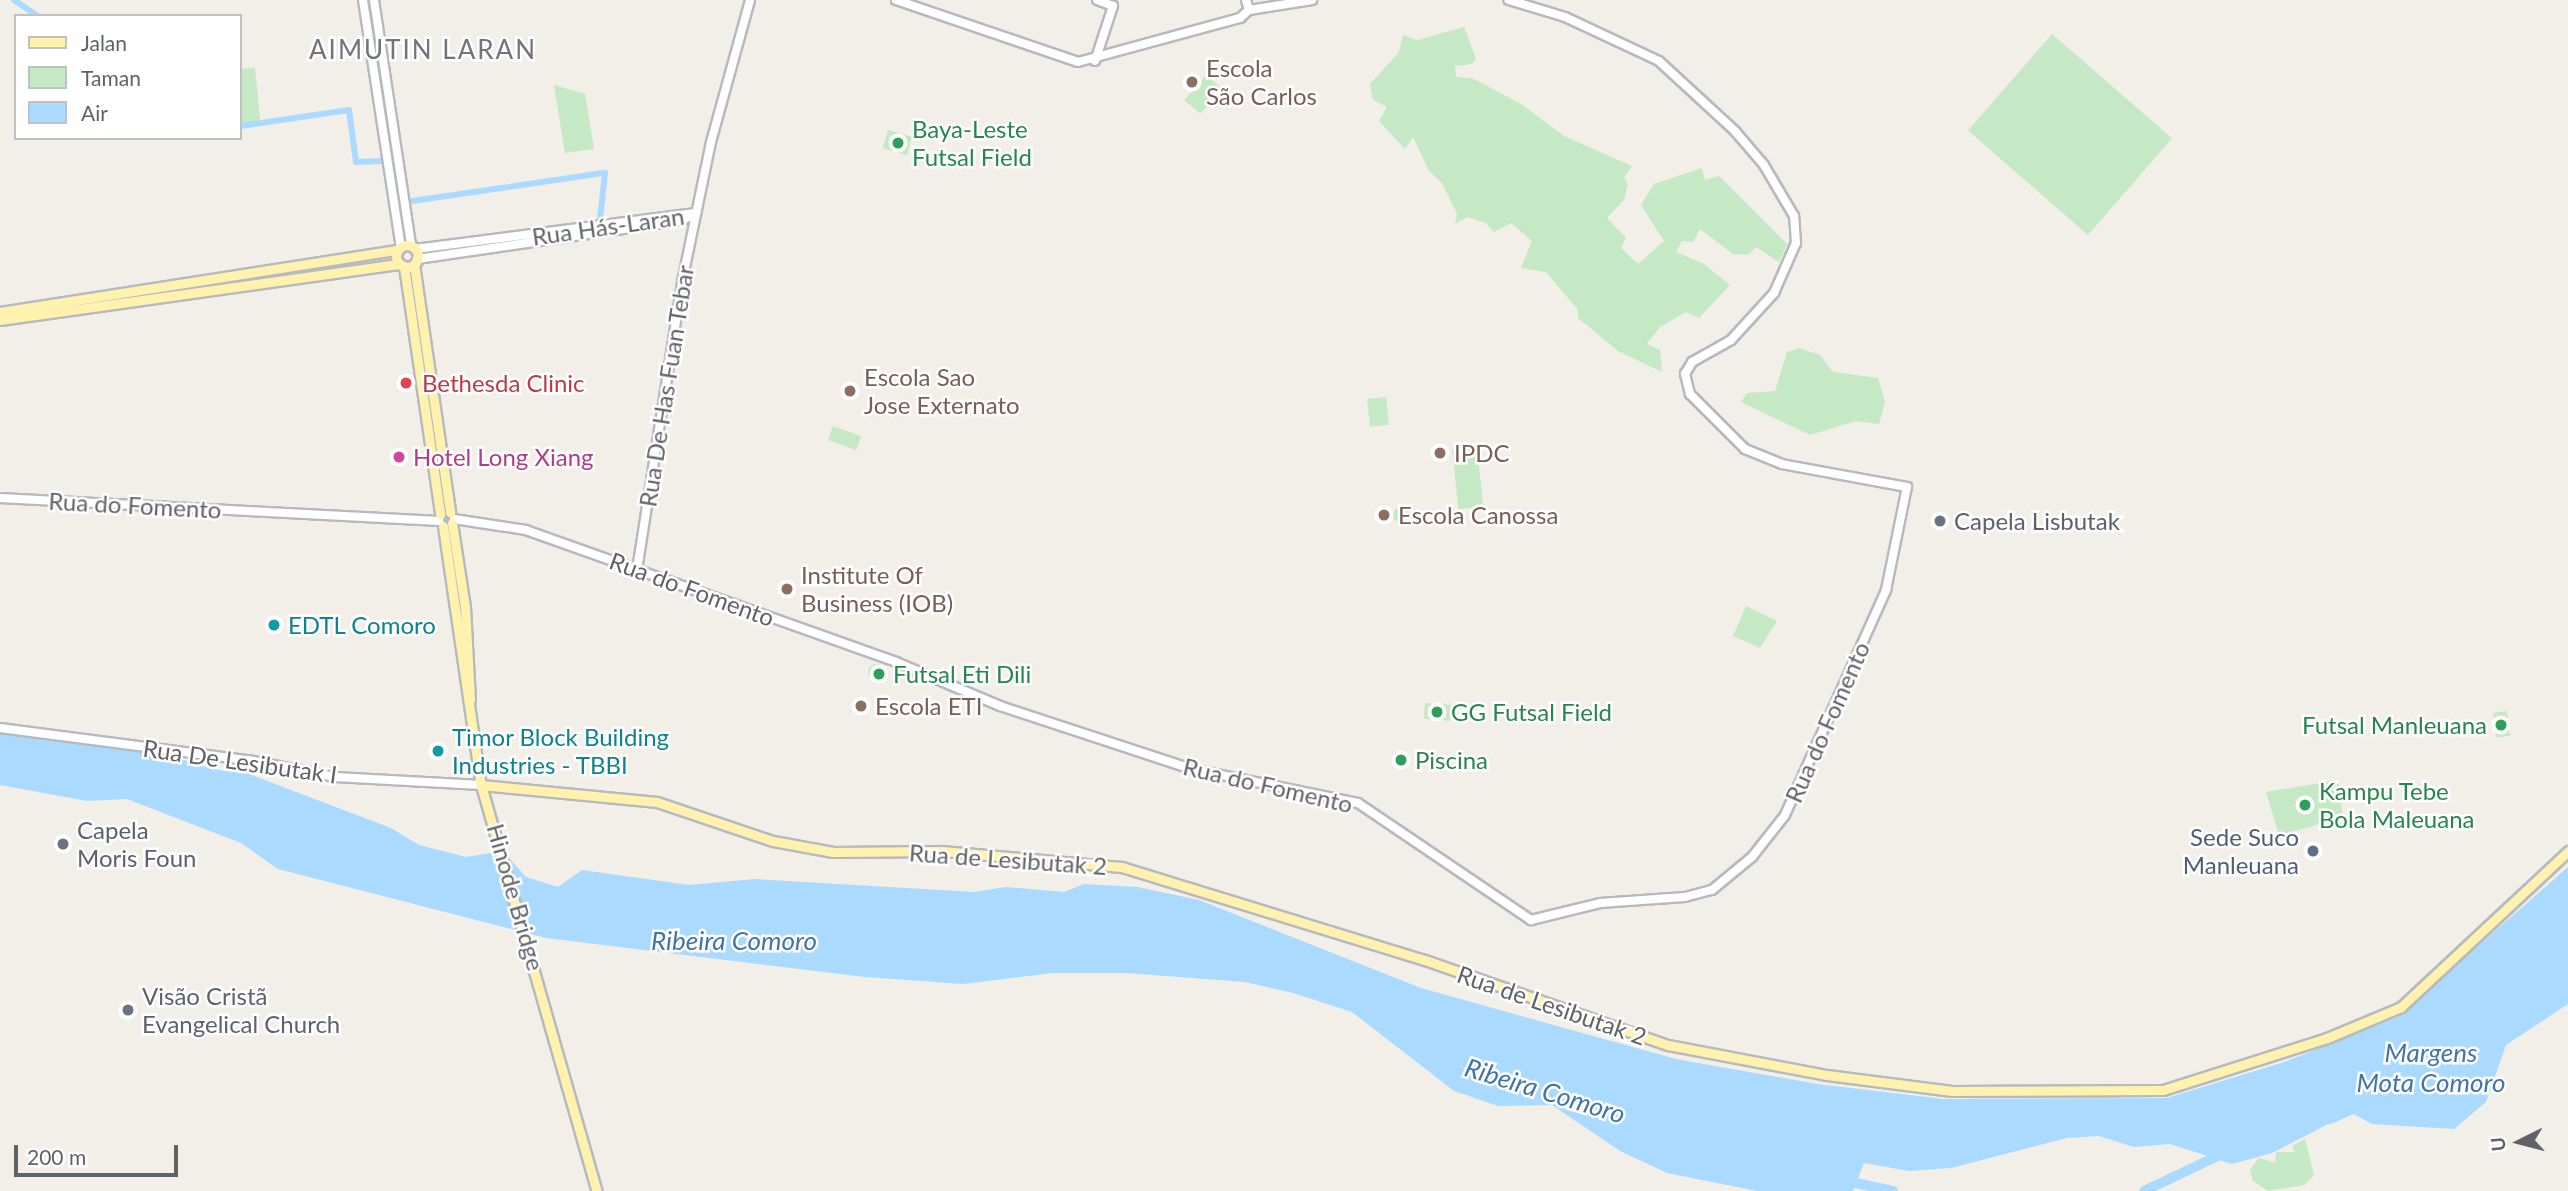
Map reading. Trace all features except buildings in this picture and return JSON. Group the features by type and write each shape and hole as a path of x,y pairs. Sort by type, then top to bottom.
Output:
{"main road":[{"path":"400,249 446,519"},
{"path":"0,320 230,282 400,249 415,255"},
{"path":"0,312 230,282 402,265 415,255"},
{"path":"415,255 446,519"},
{"name":"Hinode Bridge","path":"446,519 456,572 468,704 481,785 545,999 597,1191"},
{"name":"Rua de Lesibutak 2","path":"481,785 657,802 804,848 857,853 940,851 1122,867 1425,960 1668,1045 1827,1075 1952,1091 2163,1090 2327,1038 2401,1007 2568,851"}],"street":[{"path":"363,0 400,249"},
{"path":"374,0 415,255"},
{"name":"Rua De Has Fuan Tebar","path":"637,570 696,213 750,0"},
{"path":"896,0 1078,62 1095,61 1240,18 1249,10 1312,0"},
{"path":"1095,61 1113,6 1097,0"},
{"path":"1246,0 1249,10"},
{"name":"Rua do Fomento","path":"0,498 446,519 526,530 896,662 1000,706 1131,750 1192,769 1357,803 1531,920 1571,908 1685,897 1713,890 1752,857 1785,816 1886,590 1907,487 1782,464 1745,449 1690,394 1685,374 1692,362 1731,340 1774,293 1796,243 1794,216 1764,165 1735,131 1659,61 1565,17 1509,0"},
{"name":"Rua Hás-Laran","path":"415,255 696,213"},
{"name":"Rua De Lesibutak I","path":"0,728 248,760 335,777 481,785"}],"green space":[{"path":"1464,27 1476,59 1472,64 1455,66 1456,77 1472,78 1521,104 1564,136 1632,166 1624,178 1628,184 1624,200 1607,218 1626,238 1621,248 1638,264 1664,241 1641,205 1654,184 1702,168 1705,180 1719,176 1787,244 1779,262 1756,247 1748,255 1733,254 1700,229 1693,242 1682,241 1676,252 1704,264 1730,285 1699,318 1686,312 1660,327 1647,344 1660,350 1662,372 1618,351 1578,318 1578,310 1546,272 1521,268 1532,241 1511,223 1494,232 1486,223 1468,217 1455,224 1457,214 1442,183 1429,171 1413,137 1405,149 1379,121 1387,107 1373,100 1370,84 1399,52 1403,35 1417,40"},
{"path":"2052,34 2172,138 2088,235 1968,131"},
{"path":"255,68 260,120 242,124 242,69"},
{"path":"1206,75 1222,89 1200,114 1184,100"},
{"path":"554,85 585,94 594,149 565,153"},
{"name":"Baya-Leste Futsal Field","path":"888,130 912,137 907,155 883,148"},
{"path":"1799,348 1820,355 1833,372 1878,378 1885,402 1879,424 1856,421 1810,435 1741,402 1747,393 1775,391 1787,352"},
{"path":"1386,397 1389,425 1370,427 1367,399"},
{"path":"833,426 861,436 856,450 828,440"},
{"path":"1477,447 1483,507 1458,509 1452,450"},
{"path":"1398,507 1404,507 1409,515 1407,521 1398,523 1393,518 1393,512"},
{"path":"1746,606 1777,621 1760,648 1733,636"},
{"path":"876,664 882,666 882,678 876,680 870,678 868,672 870,666"},
{"name":"GG Futsal Field","path":"1425,703 1451,705 1450,721 1424,719"},
{"name":"Futsal Manleuana","path":"2507,711 2510,736 2496,738 2493,713"},
{"name":"Kampu Tebe Bola Maleuana","path":"2338,780 2343,818 2279,835 2266,792"},
{"path":"2305,1139 2314,1175 2304,1185 2268,1191 2253,1181 2250,1170 2259,1158 2275,1163 2276,1152 2295,1152 2292,1146"}],"water":[{"name":"Margens Mota Comoro","path":"0,731 168,755 212,769 249,774 391,828 419,845 466,857 503,851 526,877 558,887 582,870 689,885 755,879 974,892 1006,887 1064,892 1084,884 1137,887 1199,900 1421,988 1676,1059 1817,1084 1944,1099 2167,1098 2284,1062 2396,1018 2568,867 2568,1004 2506,1045 2486,1102 2454,1129 2372,1124 2346,1110 2340,1118 2272,1153 2232,1164 2170,1144 2134,1147 2099,1136 2067,1138 1951,1168 1909,1171 1864,1163 1853,1191 1757,1191 1667,1173 1620,1151 1552,1105 1498,1106 1454,1091 1352,1012 1293,993 1245,982 1126,973 1053,973 963,984 865,977 546,938 278,869 241,843 127,799 87,801 0,785"}],"waterway":[{"path":"14,0 35,14"},
{"path":"242,126 349,110 356,162 389,161"},
{"path":"405,202 605,173 600,219"},
{"name":"Ribeira Comoro","path":"2330,1119 2361,1105"},
{"name":"Ribeira Comoro","path":"2144,1191 2220,1155"},
{"name":"Ribeira Comoro","path":"1846,1181 1893,1191"}],"place":[{"name":"Escola São Carlos","path":"1192,82"},
{"name":"Baya-Leste Futsal Field","path":"898,143"},
{"name":"Bethesda Clinic","path":"406,383"},
{"name":"Escola Sao Jose Externato","path":"850,391"},
{"name":"IPDC","path":"1440,453"},
{"name":"Hotel Long Xiang","path":"399,457"},
{"name":"Escola Canossa","path":"1384,515"},
{"name":"Capela Lisbutak","path":"1940,521"},
{"name":"Institute Of Business (IOB)","path":"787,589"},
{"name":"EDTL Comoro","path":"274,625"},
{"name":"Futsal Eti Dili","path":"879,674"},
{"name":"Escola ETI","path":"861,706"},
{"name":"GG Futsal Field","path":"1437,712"},
{"name":"Futsal Manleuana","path":"2501,725"},
{"name":"Timor Block Building Industries - TBBI","path":"438,751"},
{"name":"Piscina","path":"1401,760"},
{"name":"Kampu Tebe Bola Maleuana","path":"2305,805"},
{"name":"Capela Moris Foun","path":"63,844"},
{"name":"Sede Suco Manleuana","path":"2313,851"},
{"name":"Visão Cristã Evangelical Church","path":"128,1010"}],"district":[{"name":"AIMUTIN LARAN","path":"423,50"}]}
